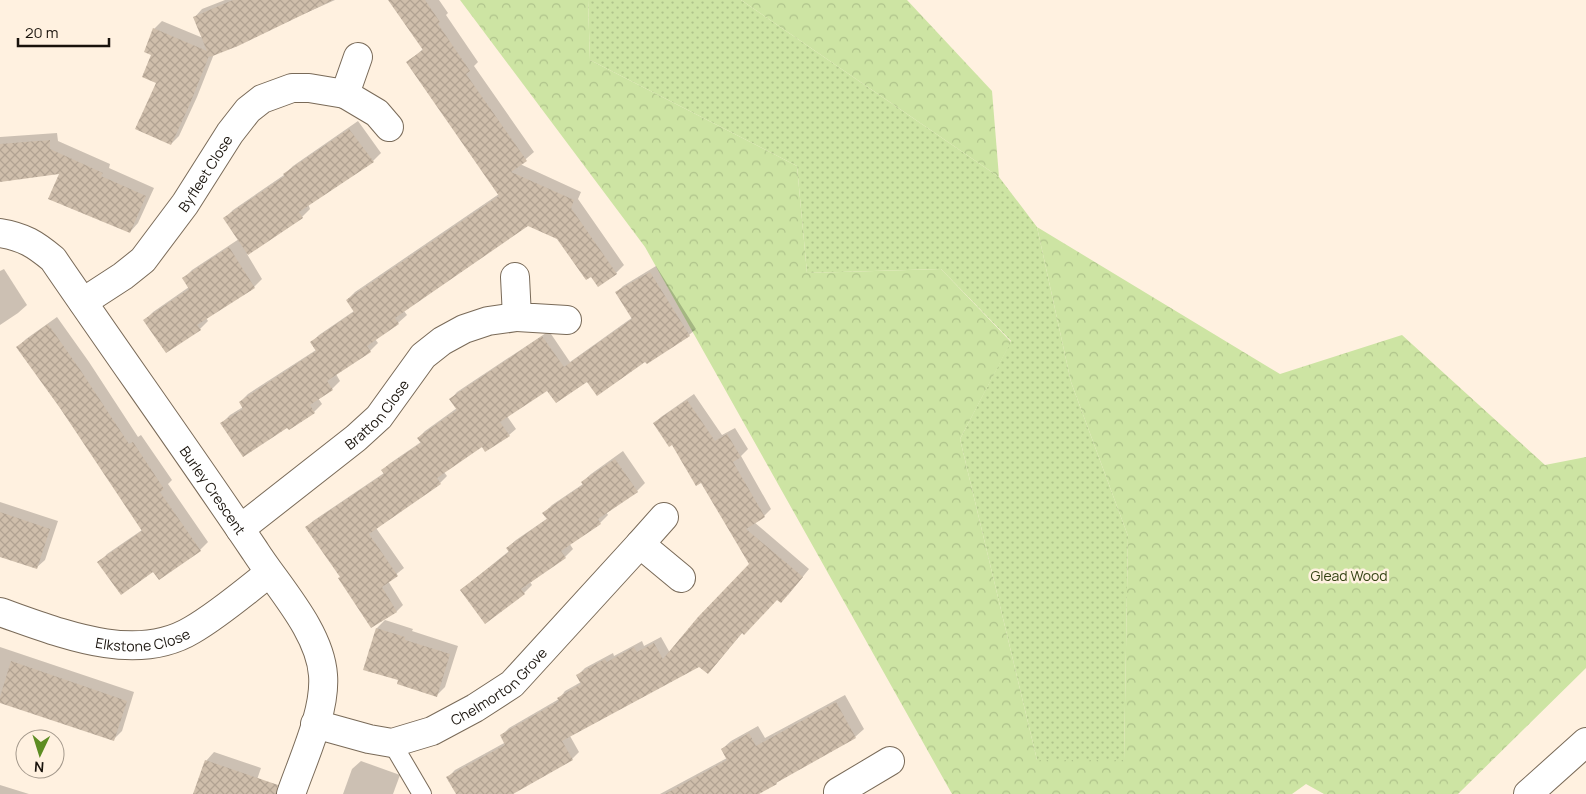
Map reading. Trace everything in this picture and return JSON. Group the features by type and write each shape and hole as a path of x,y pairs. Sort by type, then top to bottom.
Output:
{"street":[{"path":"345,94 358,57"},
{"name":"Byfleet Close","path":"82,302 123,276 142,260 185,204 230,133 248,110 262,98 292,88 309,88 345,94 377,113 389,127"},
{"name":"Burley Crescent","path":"0,234 18,236 36,245 53,259 310,629 324,674 322,700 291,794"},
{"path":"515,277 517,317"},
{"name":"Bratton Close","path":"240,529 356,438 379,417 423,356 442,341 464,329 488,321 517,317 567,320"},
{"name":"Chelmorton Grove","path":"315,724 369,739 392,743 432,731 475,708 512,684 664,517"},
{"path":"640,544 681,578"},
{"name":"Elkstone Close","path":"0,612 94,641 121,646 148,646 169,641 192,631 270,574"},
{"path":"1528,794 1586,742"},
{"path":"837,793 890,761"}],"lane":[{"path":"392,743 422,794"}],"green space":[{"name":"Glead Wood","path":"460,0 588,0 590,60 797,166 807,273 941,269 1011,342 960,439 1037,760 1124,760 1128,536 1071,382 1037,227 1280,374 1402,335 1545,465 1586,457 1586,668 1458,794 1324,794 1306,784 1292,794 952,794 645,247"},
{"path":"588,0 741,0 999,177 1037,227 1071,382 1128,536 1124,761 1037,760 960,439 1011,341 941,269 807,273 797,166 590,60"},
{"path":"741,0 907,0 992,91 999,177"}],"building":[{"path":"233,0 333,0 238,46 209,56 171,145 135,129 156,83 142,77 151,55 144,52 153,28 207,51 193,17"},
{"path":"388,0 425,0 440,22 438,24 470,71 466,74 527,161 511,172 574,200 571,208 617,274 598,287 591,277 586,280 557,239 528,226 395,318 399,324 367,346 371,352 327,381 333,390 310,405 315,413 289,430 287,428 243,457 220,423 243,409 239,402 316,351 310,342 354,312 346,300 499,196 406,62 423,50"},
{"path":"349,129 374,162 299,212 303,218 248,255 223,218"},
{"path":"50,140 50,149 103,173 101,176 146,196 130,233 48,199 59,174 0,182 0,144"},
{"path":"229,247 255,288 197,325 201,330 166,353 143,320 189,289 182,278"},
{"path":"650,272 690,336 647,364 645,362 597,396 587,382 556,403 547,391 500,422 510,436 485,452 482,447 437,478 441,484 369,534 398,576 382,587 397,612 371,628 338,578 340,577 305,527 384,474 381,470 421,443 417,438 457,410 449,399 542,336 564,367 632,319 615,292"},
{"path":"48,324 129,444 133,442 164,489 160,492 201,551 159,580 153,572 121,595 97,562 142,531 60,408 16,347"},
{"path":"687,400 715,441 727,434 741,457 733,462 765,517 746,529 803,577 781,603 777,600 744,635 742,633 708,674 699,667 562,741 573,760 513,794 456,794 446,777 505,745 500,735 559,701 557,698 581,684 576,675 605,659 607,662 634,647 637,652 654,643 663,659 698,617 749,564 701,483 696,486 672,445 669,447 653,423"},
{"path":"615,459 638,492 598,519 601,524 561,551 566,558 521,589 525,594 485,624 460,590 509,552 506,548 547,519 542,513 583,485 581,482"},
{"path":"0,512 50,529 37,569 0,557"},
{"path":"376,628 405,637 405,640 450,654 437,697 397,684 398,680 363,670"},
{"path":"11,661 127,701 114,741 0,703 0,697"},
{"path":"836,702 856,738 759,794 665,794 727,760 721,749 749,733 756,746"},
{"path":"205,760 278,785 276,794 193,794"}]}
